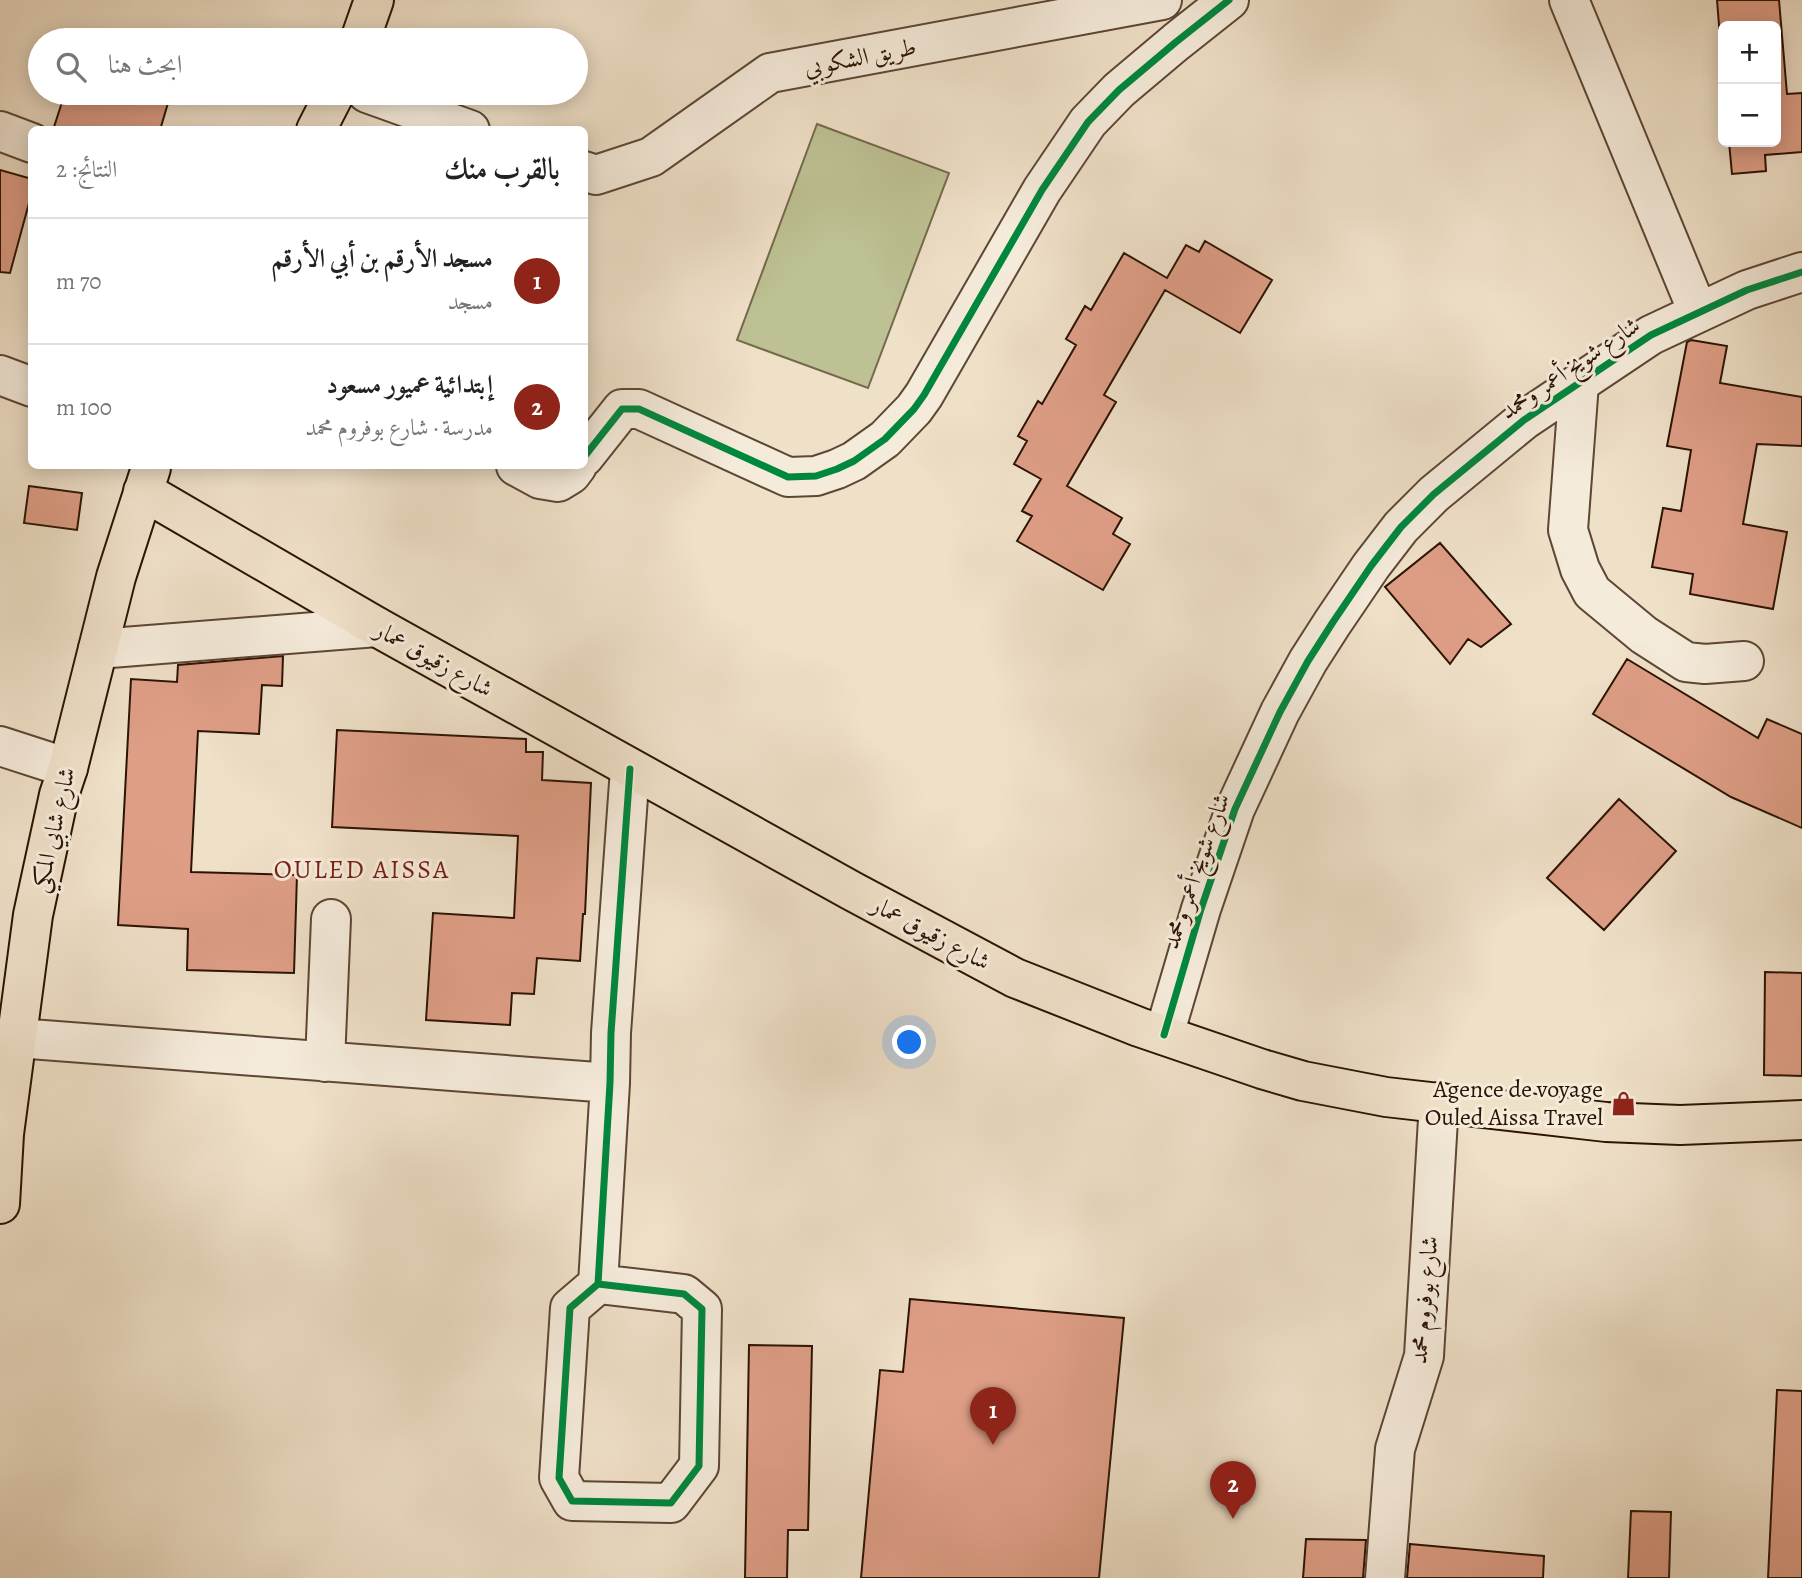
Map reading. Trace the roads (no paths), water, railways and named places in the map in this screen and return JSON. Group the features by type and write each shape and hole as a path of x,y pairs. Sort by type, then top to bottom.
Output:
{"main road":[{"path":"364,28 372,1"},
{"path":"318,126 329,105"},
{"name":"شارع زقيوق عمار","path":"147,478 377,627 630,769 1015,978 1262,1069 1303,1081 1386,1097 1606,1122 1680,1125 1802,1120"},
{"name":"شارع شابي المكي","path":"0,1204 4,1134 33,915 59,795 122,557 147,478"}],"street":[{"name":"طريق الشكوبي","path":"588,172 596,175 651,156 770,74 1162,0"},
{"path":"588,452 622,410 639,410 788,477 817,476 836,469 870,449 899,426 925,395 1042,190 1088,122 1119,90 1229,0"},
{"path":"1569,0 1698,312"},
{"path":"400,105 459,126"},
{"path":"0,131 28,142"},
{"name":"شارع شويخ أعمر ومحمد","path":"1164,1035 1201,909 1235,808 1280,712 1314,651 1371,566 1401,527 1434,494 1524,420 1651,335 1747,290 1802,272"},
{"path":"0,375 28,386"},
{"path":"1579,383 1568,530 1580,569 1592,592 1644,635 1686,662 1705,664 1744,661"},
{"path":"521,469 540,480 558,482 575,469"},
{"path":"98,649 377,627"},
{"path":"0,746 68,768"},
{"path":"598,1284 684,1294 702,1309 699,1466 671,1503 572,1501 559,1478 570,1308 598,1284 611,1033 630,769"},
{"path":"325,1062 331,919"},
{"path":"17,1038 610,1083"},
{"name":"شارع بوفروم محمد","path":"1385,1578 1395,1449 1424,1356 1439,1102"}],"place":[{"name":"Agence de voyage Ouled Aissa Travel","path":"1623,1103"},
{"name":"مسجد الأرقم بن أبي الأرقم","path":"993,1445"},
{"name":"إبتدائية عميور مسعود","path":"1233,1519"}],"district":[{"name":"OULED AISSA","path":"362,869"}]}
